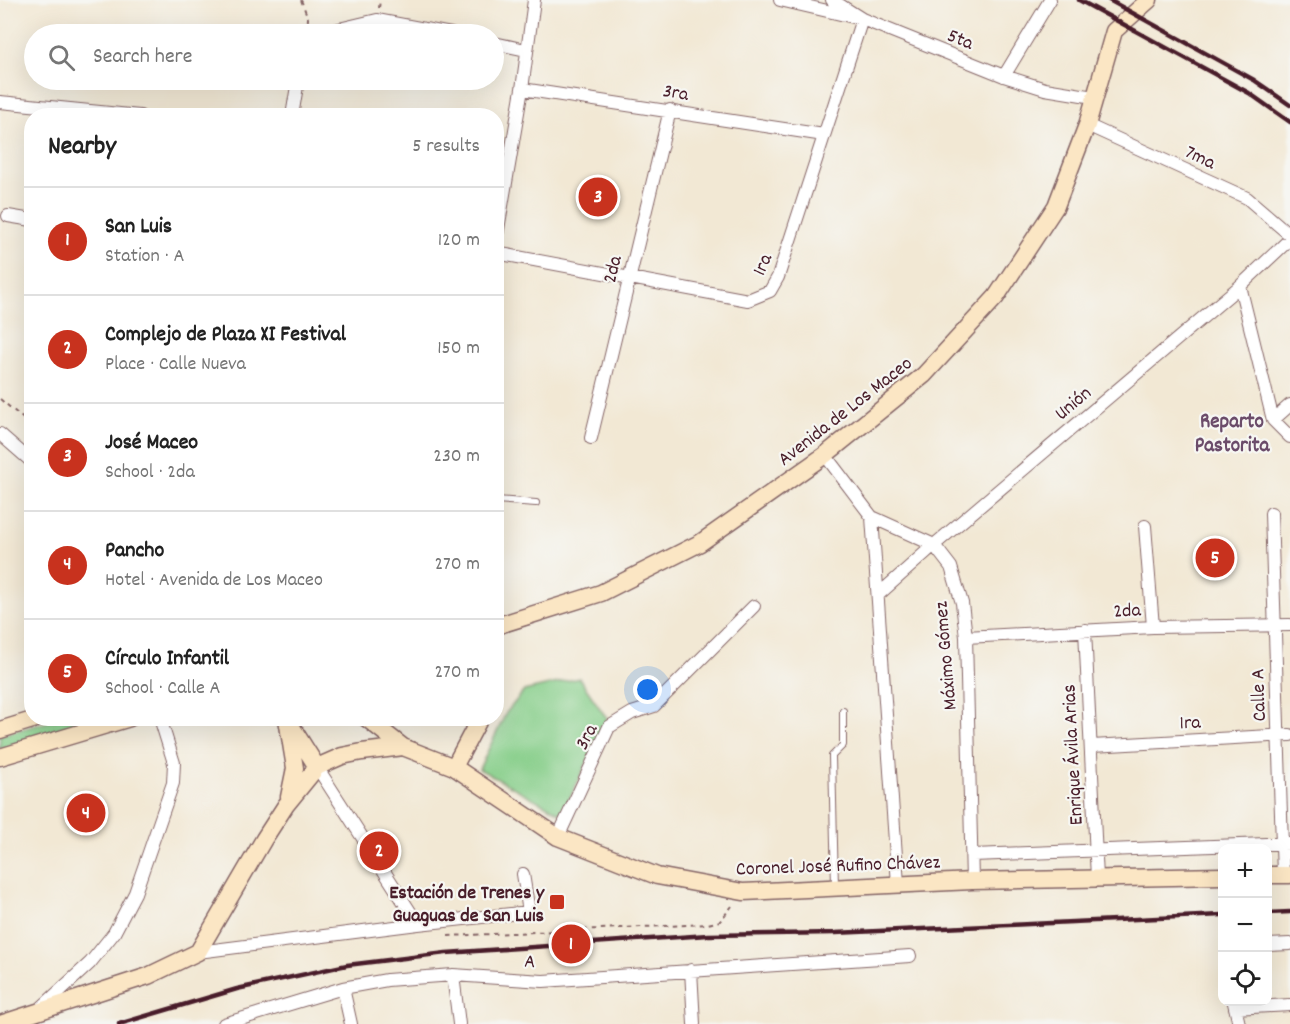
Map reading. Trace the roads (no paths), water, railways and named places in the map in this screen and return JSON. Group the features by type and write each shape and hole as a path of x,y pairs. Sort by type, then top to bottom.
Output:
{"main road":[{"name":"Avenida de Los Maceo","path":"504,623 601,593 700,543 825,455 924,375 996,297 1056,206 1087,125 1114,31 1149,0"},
{"path":"0,730 24,723"},
{"path":"0,757 103,726"},
{"path":"286,805 292,789 295,768 288,726"},
{"path":"291,726 317,767"},
{"path":"376,726 402,747"},
{"path":"454,766 476,726"},
{"name":"Coronel José Rufino Chávez","path":"198,952 264,839 286,805 317,767 342,756 402,747 454,766 558,837 657,876 744,892 972,881 1218,876"},
{"path":"0,1024 148,976 198,952"}],"street":[{"path":"504,194 534,0"},
{"name":"5ta","path":"780,0 862,19 1004,76 1046,89 1094,98"},
{"path":"832,0 862,19"},
{"path":"1004,76 1050,0"},
{"name":"1ra","path":"504,254 748,300 770,291 778,277 862,19"},
{"path":"360,24 377,20 398,24"},
{"path":"504,45 526,50"},
{"name":"3ra","path":"522,89 824,135"},
{"path":"293,108 296,90"},
{"path":"0,102 60,108"},
{"name":"2da","path":"591,438 670,110"},
{"name":"7ma","path":"1087,125 1247,198 1290,237"},
{"path":"8,216 24,219"},
{"name":"Unión","path":"878,595 1240,286 1290,237"},
{"path":"1240,286 1273,420 1290,437"},
{"path":"1273,420 1290,405"},
{"path":"0,434 24,455"},
{"name":"Máximo Gómez","path":"825,455 872,517 934,545 951,567 962,603 966,637 972,881"},
{"name":"Calle A","path":"1271,513 1275,625 1284,736 1286,843 1280,875"},
{"path":"872,517 898,884"},
{"path":"1145,526 1153,627"},
{"name":"3ra","path":"558,837 609,727 632,713 654,706 754,606"},
{"name":"2da","path":"966,637 1153,627 1290,625"},
{"name":"Enrique Ávila Arias","path":"1084,630 1092,746 1097,878"},
{"path":"37,1012 90,963 114,933 135,893 173,783 174,763 162,726"},
{"name":"1ra","path":"1092,746 1284,736"},
{"path":"317,767 418,924"},
{"path":"973,855 1286,843"},
{"path":"198,952 529,912 523,874"},
{"path":"1272,945 1290,944"},
{"name":"A","path":"224,1024 257,1019 343,988 387,980 453,975 543,981 910,956"},
{"path":"692,970 694,1024"},
{"path":"453,975 459,1024"},
{"path":"343,988 351,1024"},
{"path":"1272,1005 1290,1005"},
{"path":"1234,1006 1239,1024"}],"lane":[{"path":"504,501 536,503"},
{"path":"836,887 832,756 843,745 843,711"}],"railway":[{"path":"1079,0 1249,93 1290,122"},
{"path":"1109,0 1254,80 1290,105"},
{"path":"1272,913 1290,912"},
{"path":"119,1024 237,989 347,965 446,953 708,935 835,933 1218,915"}],"place":[{"name":"José Maceo","path":"598,197"},
{"name":"Círculo Infantil","path":"1215,558"},
{"name":"Pancho","path":"86,813"},
{"name":"Complejo de Plaza XI Festival","path":"379,851"},
{"name":"Estación de Trenes y Guaguas de San Luis","path":"557,902"},
{"name":"San Luis","path":"571,944"}],"district":[{"name":"Reparto Pastorita","path":"1232,432"}]}
